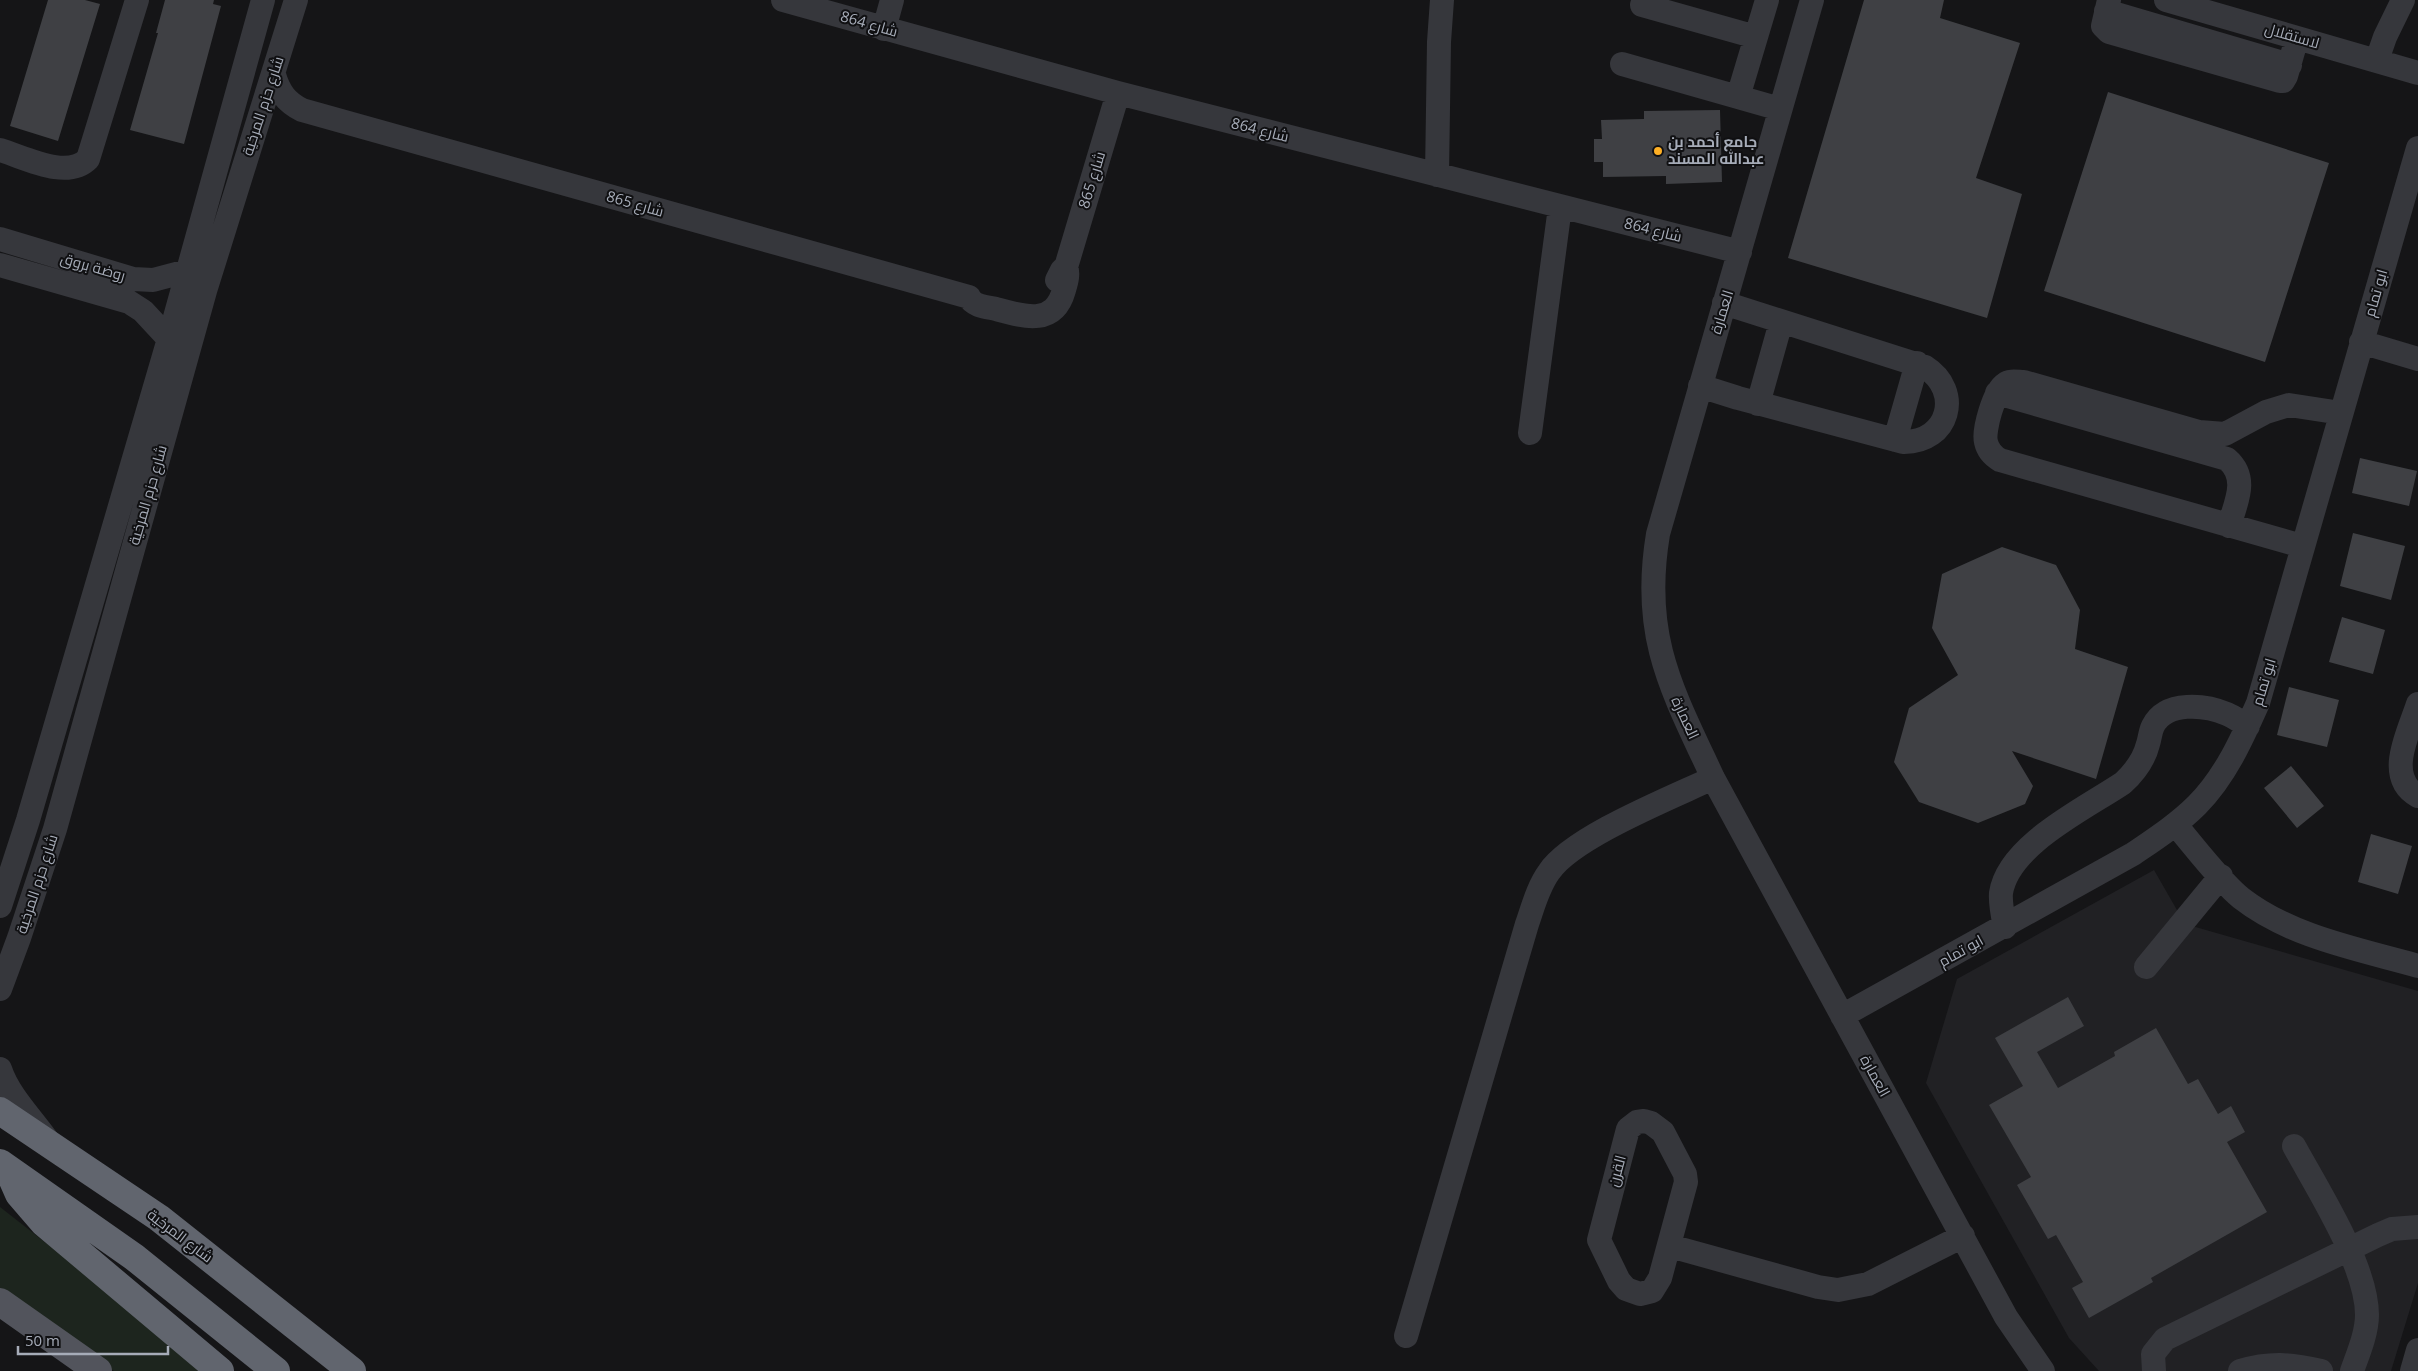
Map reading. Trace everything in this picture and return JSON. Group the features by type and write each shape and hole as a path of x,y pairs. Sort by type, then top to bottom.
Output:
{"highway":[{"name":"شارع المرخية","path":"0,1112 159,1218 352,1371"},
{"path":"4,1166 19,1194 44,1223 220,1371"},
{"path":"4,1166 134,1257 276,1371"}],"main road":[{"path":"0,1302 98,1371"}],"street":[{"path":"0,150 60,168 77,168 88,159 137,0"},
{"name":"شارع حزم المرخية","path":"0,906 28,820 169,338 262,0"},
{"name":"شارع حزم المرخية","path":"0,989 20,938 55,829 205,291 296,0"},
{"name":"شارع 864","path":"783,0 1118,93 1740,252"},
{"path":"884,29 892,0"},
{"path":"1437,175 1439,42 1442,0"},
{"path":"1738,97 1767,0"},
{"name":"العمارة","path":"1812,0 1658,534 1652,589 1654,617 1665,671 1713,778 2006,1316 2043,1371"},
{"name":"لاستقلال","path":"2166,0 2229,9 2297,38 2418,72"},
{"path":"2378,60 2385,37 2403,0"},
{"path":"1642,4 1756,37"},
{"path":"2108,6 2103,28 2118,35 2280,81 2285,79 2297,38"},
{"path":"1622,64 1780,109"},
{"name":"شارع 865","path":"274,75 278,88 285,98 302,110 969,297 977,295 1010,303 1030,304 1048,295 1062,270 1066,267 1118,93"},
{"path":"255,130 272,118 302,110"},
{"name":"ابو تمام","path":"1842,1016 2005,927 2133,854 2198,805 2217,780 2238,748 2258,704 2418,148"},
{"path":"1530,433 1560,207"},
{"name":"روضة بروق","path":"0,239 132,279 153,280 187,271"},
{"name":"روضة بروق","path":"0,265 129,302 143,311 169,338"},
{"path":"1700,386 1758,404 1895,440 1912,442 1928,437 1940,425 1944,417 1947,401 1943,384 1932,371 1917,363 1724,304"},
{"path":"1758,404 1781,322"},
{"path":"2361,342 2418,359"},
{"path":"1895,440 1917,363"},
{"path":"2229,526 2240,490 2240,479 2222,445 1997,393 1985,434 1988,449 2000,460 2229,526 2302,546"},
{"path":"2222,445 2266,412 2289,405 2341,412"},
{"path":"2418,704 2399,766 2401,779 2418,796"},
{"path":"2005,927 2001,894 2010,869 2017,858 2036,840 2123,783 2132,775 2145,756 2154,724 2159,717 2175,708 2206,709 2228,715 2248,726"},
{"path":"1406,1336 1527,924 1549,871 1566,854 1596,834 1713,778"},
{"path":"2175,824 2240,897 2283,923 2309,934 2418,966"},
{"path":"2146,966 2221,876"},
{"path":"0,1069 14,1096 50,1144"},
{"name":"القرن","path":"1637,1122 1651,1123 1663,1132 1685,1174 1686,1182 1670,1246 1657,1286 1652,1291 1640,1294 1626,1289 1619,1281 1599,1240 1628,1129 1637,1122"},
{"path":"2294,1146 2348,1248 2365,1290 2367,1317 2352,1371"},
{"path":"2154,1371 2153,1354 2165,1339 2348,1248 2392,1229 2418,1227"},
{"path":"1670,1246 1818,1287 1838,1290 1868,1284 1963,1236"},
{"path":"2412,1371 2418,1350"},
{"path":"2240,1371 2262,1365 2290,1364 2321,1371"}],"shaded area":[{"path":"2154,870 2185,924 2418,991 2418,1283 2391,1371 2099,1371 2069,1338 1926,1083 1957,979"},
{"path":"0,1207 207,1371 114,1371 0,1291"}],"building":[{"path":"48,0 85,0 100,4 58,141 10,126"},
{"path":"165,0 214,0 213,4 221,6 184,144 130,130 158,33 156,33"},
{"path":"1864,0 1944,0 1940,18 2020,43 1976,178 2022,194 1987,318 1788,258"},
{"path":"2108,92 2329,163 2265,362 2044,291"},
{"name":"جامع أحمد بن عبدالله المسند","path":"1720,110 1722,182 1666,184 1666,176 1603,177 1603,162 1594,162 1594,139 1602,139 1601,120 1644,119 1644,111"},
{"path":"2360,458 2417,471 2409,506 2352,493"},
{"path":"2353,533 2405,546 2391,600 2340,586"},
{"path":"2002,547 2056,565 2080,610 2075,649 2128,667 2096,779 2012,751 2033,786 2025,804 1978,823 1919,802 1894,762 1909,708 1958,675 1932,628 1942,574"},
{"path":"2342,617 2385,630 2373,674 2329,662"},
{"path":"2289,687 2339,700 2327,747 2277,735"},
{"path":"2291,766 2324,806 2297,828 2264,788"},
{"path":"2371,834 2412,846 2398,894 2358,882"},
{"path":"2068,997 2084,1026 2037,1052 2058,1088 2115,1056 2114,1052 2156,1028 2188,1084 2198,1079 2218,1114 2231,1106 2245,1132 2227,1142 2267,1212 2151,1278 2153,1282 2089,1318 2072,1288 2083,1282 2056,1235 2048,1239 2017,1185 2031,1177 1989,1105 2023,1086 1995,1038"}],"place":[{"name":"جامع أحمد بن عبدالله المسند","path":"1658,151"}]}
